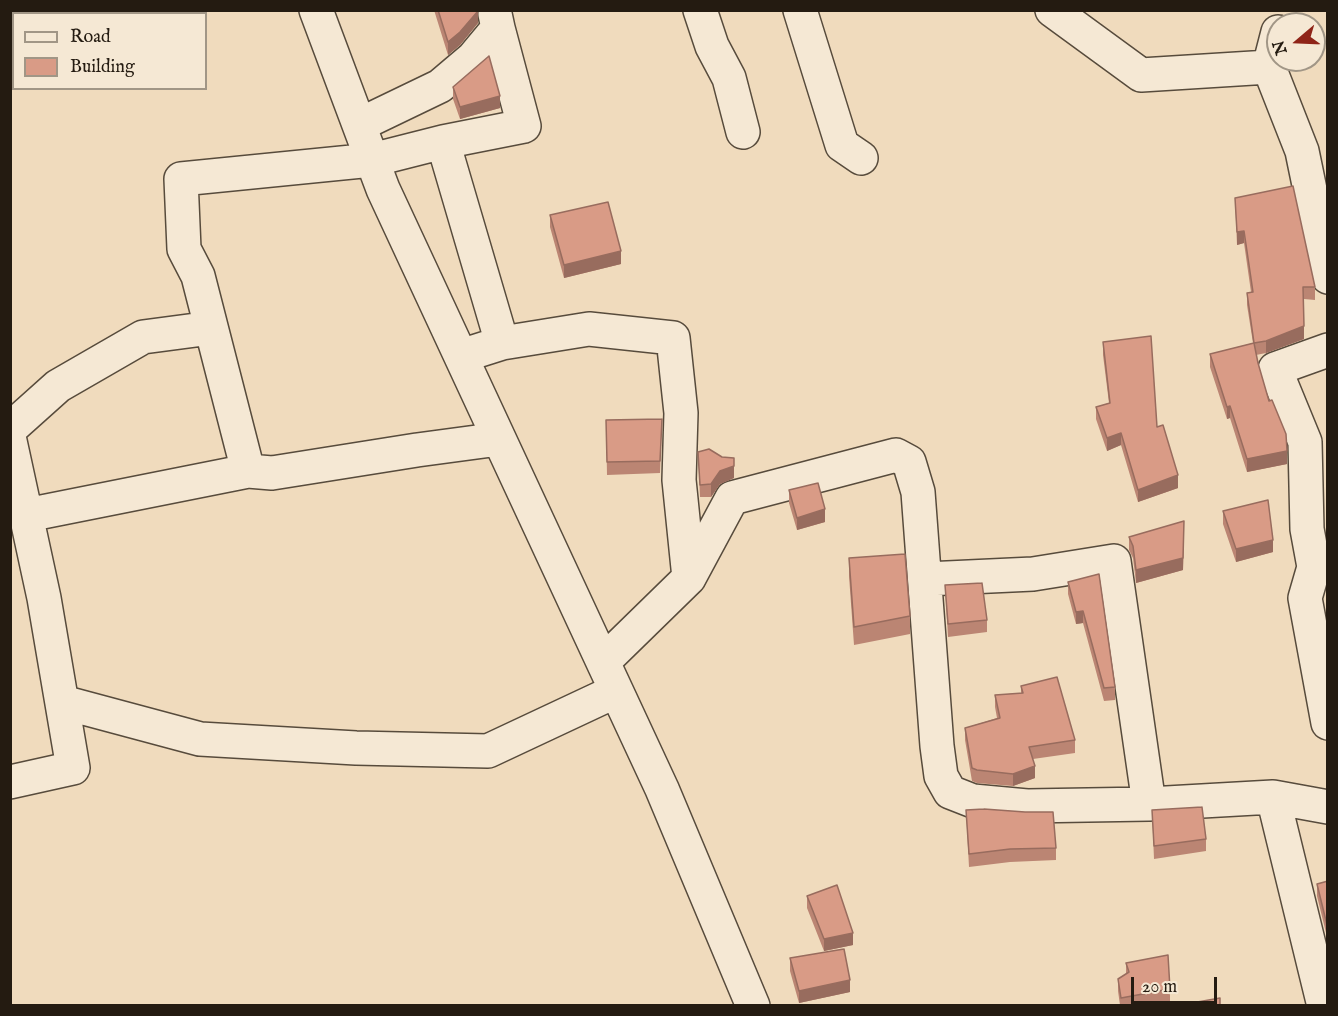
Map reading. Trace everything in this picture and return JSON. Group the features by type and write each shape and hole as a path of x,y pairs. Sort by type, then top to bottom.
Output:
{"street":[{"path":"316,10 382,189 662,789 753,1005"},
{"path":"700,10 712,46 729,78 743,132"},
{"path":"800,10 842,145 861,158"},
{"path":"1052,10 1078,21 1141,75 1266,67"},
{"path":"359,126 440,86 473,58 496,19"},
{"path":"248,471 198,276 184,249 181,179 372,160 443,142 524,126 496,19"},
{"path":"1271,72 1302,151 1328,278"},
{"path":"443,142 502,343"},
{"path":"10,429 58,386 143,337 212,328"},
{"path":"461,356 502,343 589,329 673,338 681,413 679,480 689,579"},
{"path":"1328,350 1275,369 1305,442 1307,530 1314,567 1305,598 1328,723"},
{"path":"27,515 248,471 272,473 417,450 499,440"},
{"path":"10,441 44,598 73,768 10,782"},
{"path":"62,702 200,739 356,748 488,751 610,677 689,579 732,498 896,455 909,462 918,492 937,746 941,776 950,792 973,801 1027,806 1149,804 1274,797 1328,807"},
{"path":"926,579 1033,574 1114,561 1149,804"},
{"path":"1274,797 1324,1005"}],"building":[{"path":"438,10 478,10 478,11 448,42"},
{"path":"489,56 500,96 460,107 453,87"},
{"path":"1293,186 1315,287 1303,287 1304,326 1266,341 1254,343 1247,293 1253,292 1244,231 1237,232 1235,198"},
{"path":"608,202 621,251 564,265 550,215"},
{"path":"1151,336 1157,427 1163,425 1178,475 1138,490 1121,433 1107,438 1096,407 1110,403 1103,342"},
{"path":"1254,343 1269,401 1272,400 1286,434 1287,451 1247,459 1210,354"},
{"path":"662,419 660,461 607,462 606,420"},
{"path":"709,449 722,457 734,458 734,466 720,471 711,484 700,485 698,452"},
{"path":"818,483 825,509 797,518 789,490"},
{"path":"1268,500 1273,540 1236,549 1223,511"},
{"path":"1184,521 1183,558 1136,570 1133,546 1129,537"},
{"path":"905,554 910,616 854,627 849,558"},
{"path":"1099,574 1115,687 1104,688 1083,611 1076,612 1068,582"},
{"path":"982,583 987,620 948,624 945,585"},
{"path":"1057,677 1075,740 1029,747 1035,766 1013,774 972,768 965,728 1000,718 995,695 1023,693 1021,686"},
{"path":"1202,807 1206,839 1154,846 1152,810"},
{"path":"966,810 1053,812 1056,848 1010,849 969,854"},
{"path":"1328,881 1328,929 1317,884"},
{"path":"837,885 853,933 824,939 807,896"},
{"path":"844,949 850,980 799,991 790,958"},
{"path":"1168,955 1170,989 1121,998 1118,979 1129,972 1126,963"},
{"path":"1220,998 1220,1005 1186,1004"}]}
